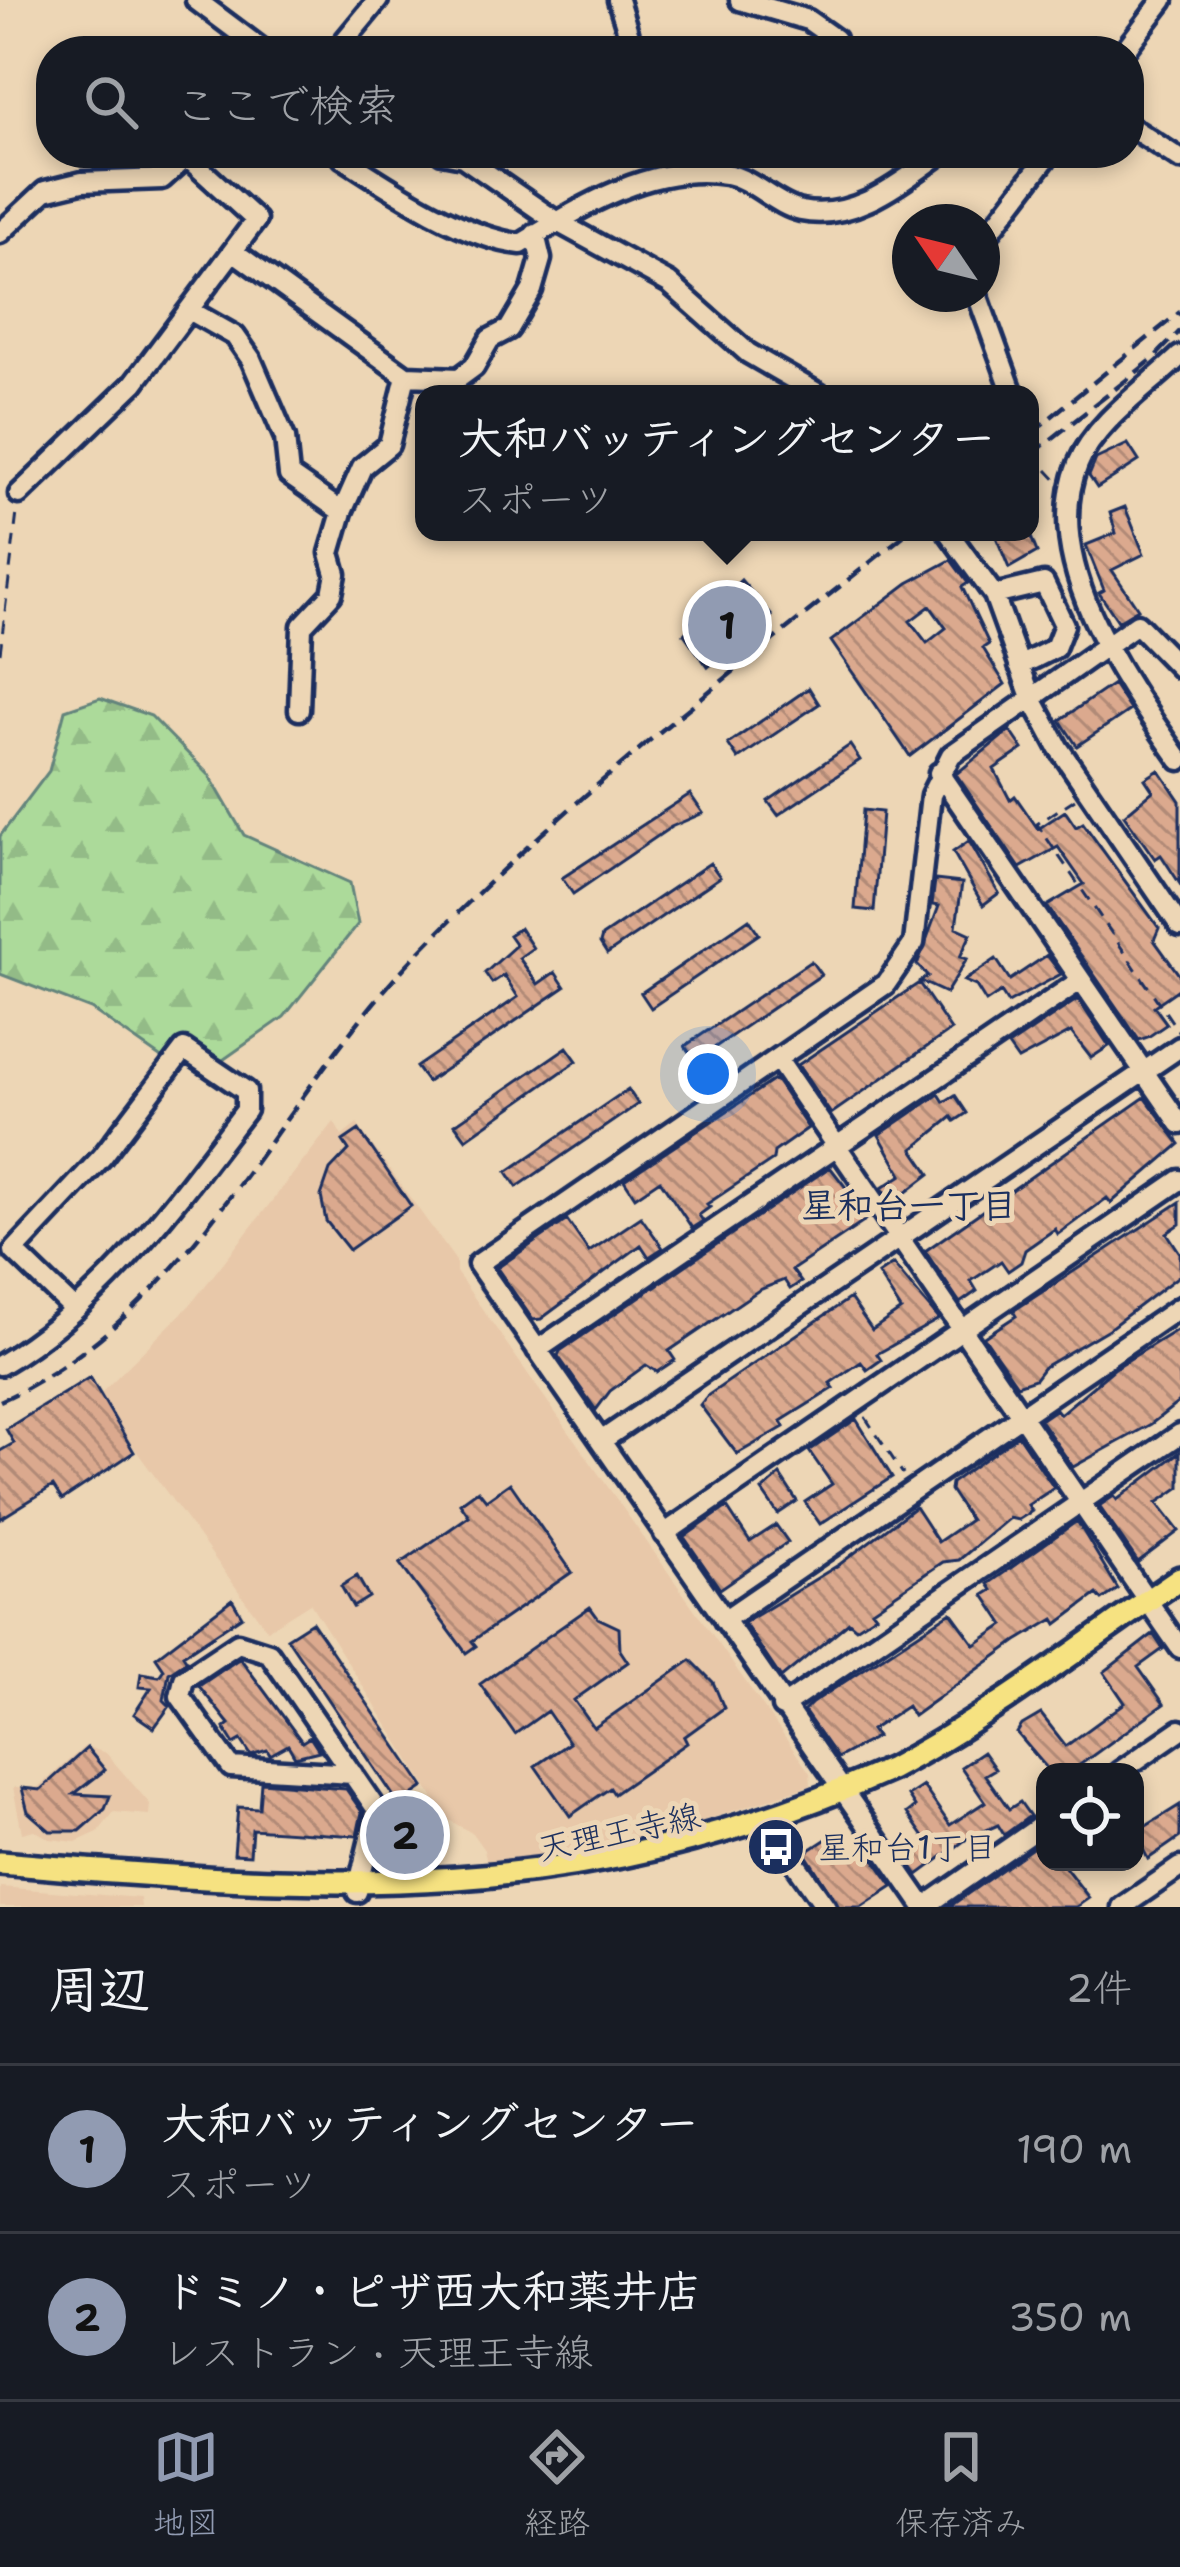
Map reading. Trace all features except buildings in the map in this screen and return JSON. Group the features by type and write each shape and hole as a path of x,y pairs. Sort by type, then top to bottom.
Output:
{"main road":[{"name":"天理王寺線","path":"0,1863 357,1892 452,1892 558,1880 685,1853 769,1826 842,1794 946,1738 1180,1578"}],"street":[{"path":"196,0 244,36"},
{"path":"348,36 378,0"},
{"path":"618,0 630,36"},
{"path":"740,0 808,20 831,36"},
{"path":"1135,36 1163,0"},
{"path":"1144,136 1180,159"},
{"path":"0,233 45,191 82,182 162,178 174,168"},
{"path":"19,494 134,383 256,220 202,168"},
{"path":"359,168 503,242 521,244 554,220 672,175 729,174 802,211 869,203 921,168"},
{"path":"479,168 554,220 669,283 748,352 804,385"},
{"path":"672,175 674,168"},
{"path":"1000,218 1039,168"},
{"path":"233,250 406,376 459,378 474,368 490,339 509,329 532,290 541,259 535,234"},
{"path":"189,310 235,336 285,437 289,475 343,512"},
{"path":"983,312 1009,385"},
{"path":"1180,356 1092,441 1077,465 1070,546 1104,647 1180,760"},
{"path":"299,710 302,626 332,595 336,574 330,553 343,512 362,466 389,445 406,376"},
{"path":"955,541 994,595 1031,697 1087,790 1180,926"},
{"path":"994,595 1045,583 1064,625 1055,648 1018,666"},
{"path":"1036,1829 924,1907 478,1264 778,1060 903,967 919,923 931,796 939,773 962,744 1137,624 1180,668"},
{"path":"939,773 1180,1124"},
{"path":"537,1350 1081,980"},
{"path":"602,1441 1180,1047"},
{"path":"0,1365 75,1310 152,1231 246,1110 246,1090 184,1049 102,1157 14,1251 75,1310"},
{"path":"778,1060 1180,1648"},
{"path":"664,1534 1180,1180"},
{"path":"724,1620 1180,1307"},
{"path":"782,1707 1180,1435"},
{"path":"353,1774 231,1767 180,1696 184,1679 238,1643 269,1653 353,1774 377,1810 357,1892"},
{"path":"1133,1763 1180,1730"},
{"path":"769,1826 826,1907"},
{"path":"1122,1907 1180,1868"}],"path":[{"path":"0,653 19,494"},
{"path":"1087,790 1037,824 1180,1033"},
{"path":"856,1403 914,1490"}],"shaded area":[{"path":"334,1122 342,1136 357,1124 456,1261 456,1272 810,1773 811,1785 628,1846 488,1867 484,1850 472,1833 447,1819 310,1603 267,1630 97,1397 190,1305"},
{"path":"85,1746 106,1753 150,1804 149,1815 114,1812 98,1832 76,1842 50,1839 34,1830 22,1833 13,1787 38,1787"},
{"path":"0,1887 140,1898 141,1907 0,1907"}],"green space":[{"path":"100,698 151,716 209,775 244,835 350,883 358,924 284,1017 213,1067 170,1064 91,1009 0,974 0,836 49,771 65,710"}],"railway":[{"path":"1039,427 1180,312"},
{"path":"1039,449 1153,359 1180,331"},
{"path":"0,1401 68,1362 127,1314 180,1259 368,1010 475,896 657,735 897,541"}],"place":[{"name":"大和バッティングセンター","path":"727,625"},
{"name":"ドミノ・ピザ西大和薬井店","path":"405,1835"},
{"name":"星和台1丁目","path":"776,1847"}],"district":[{"name":"星和台一丁目","path":"909,1205"}]}
